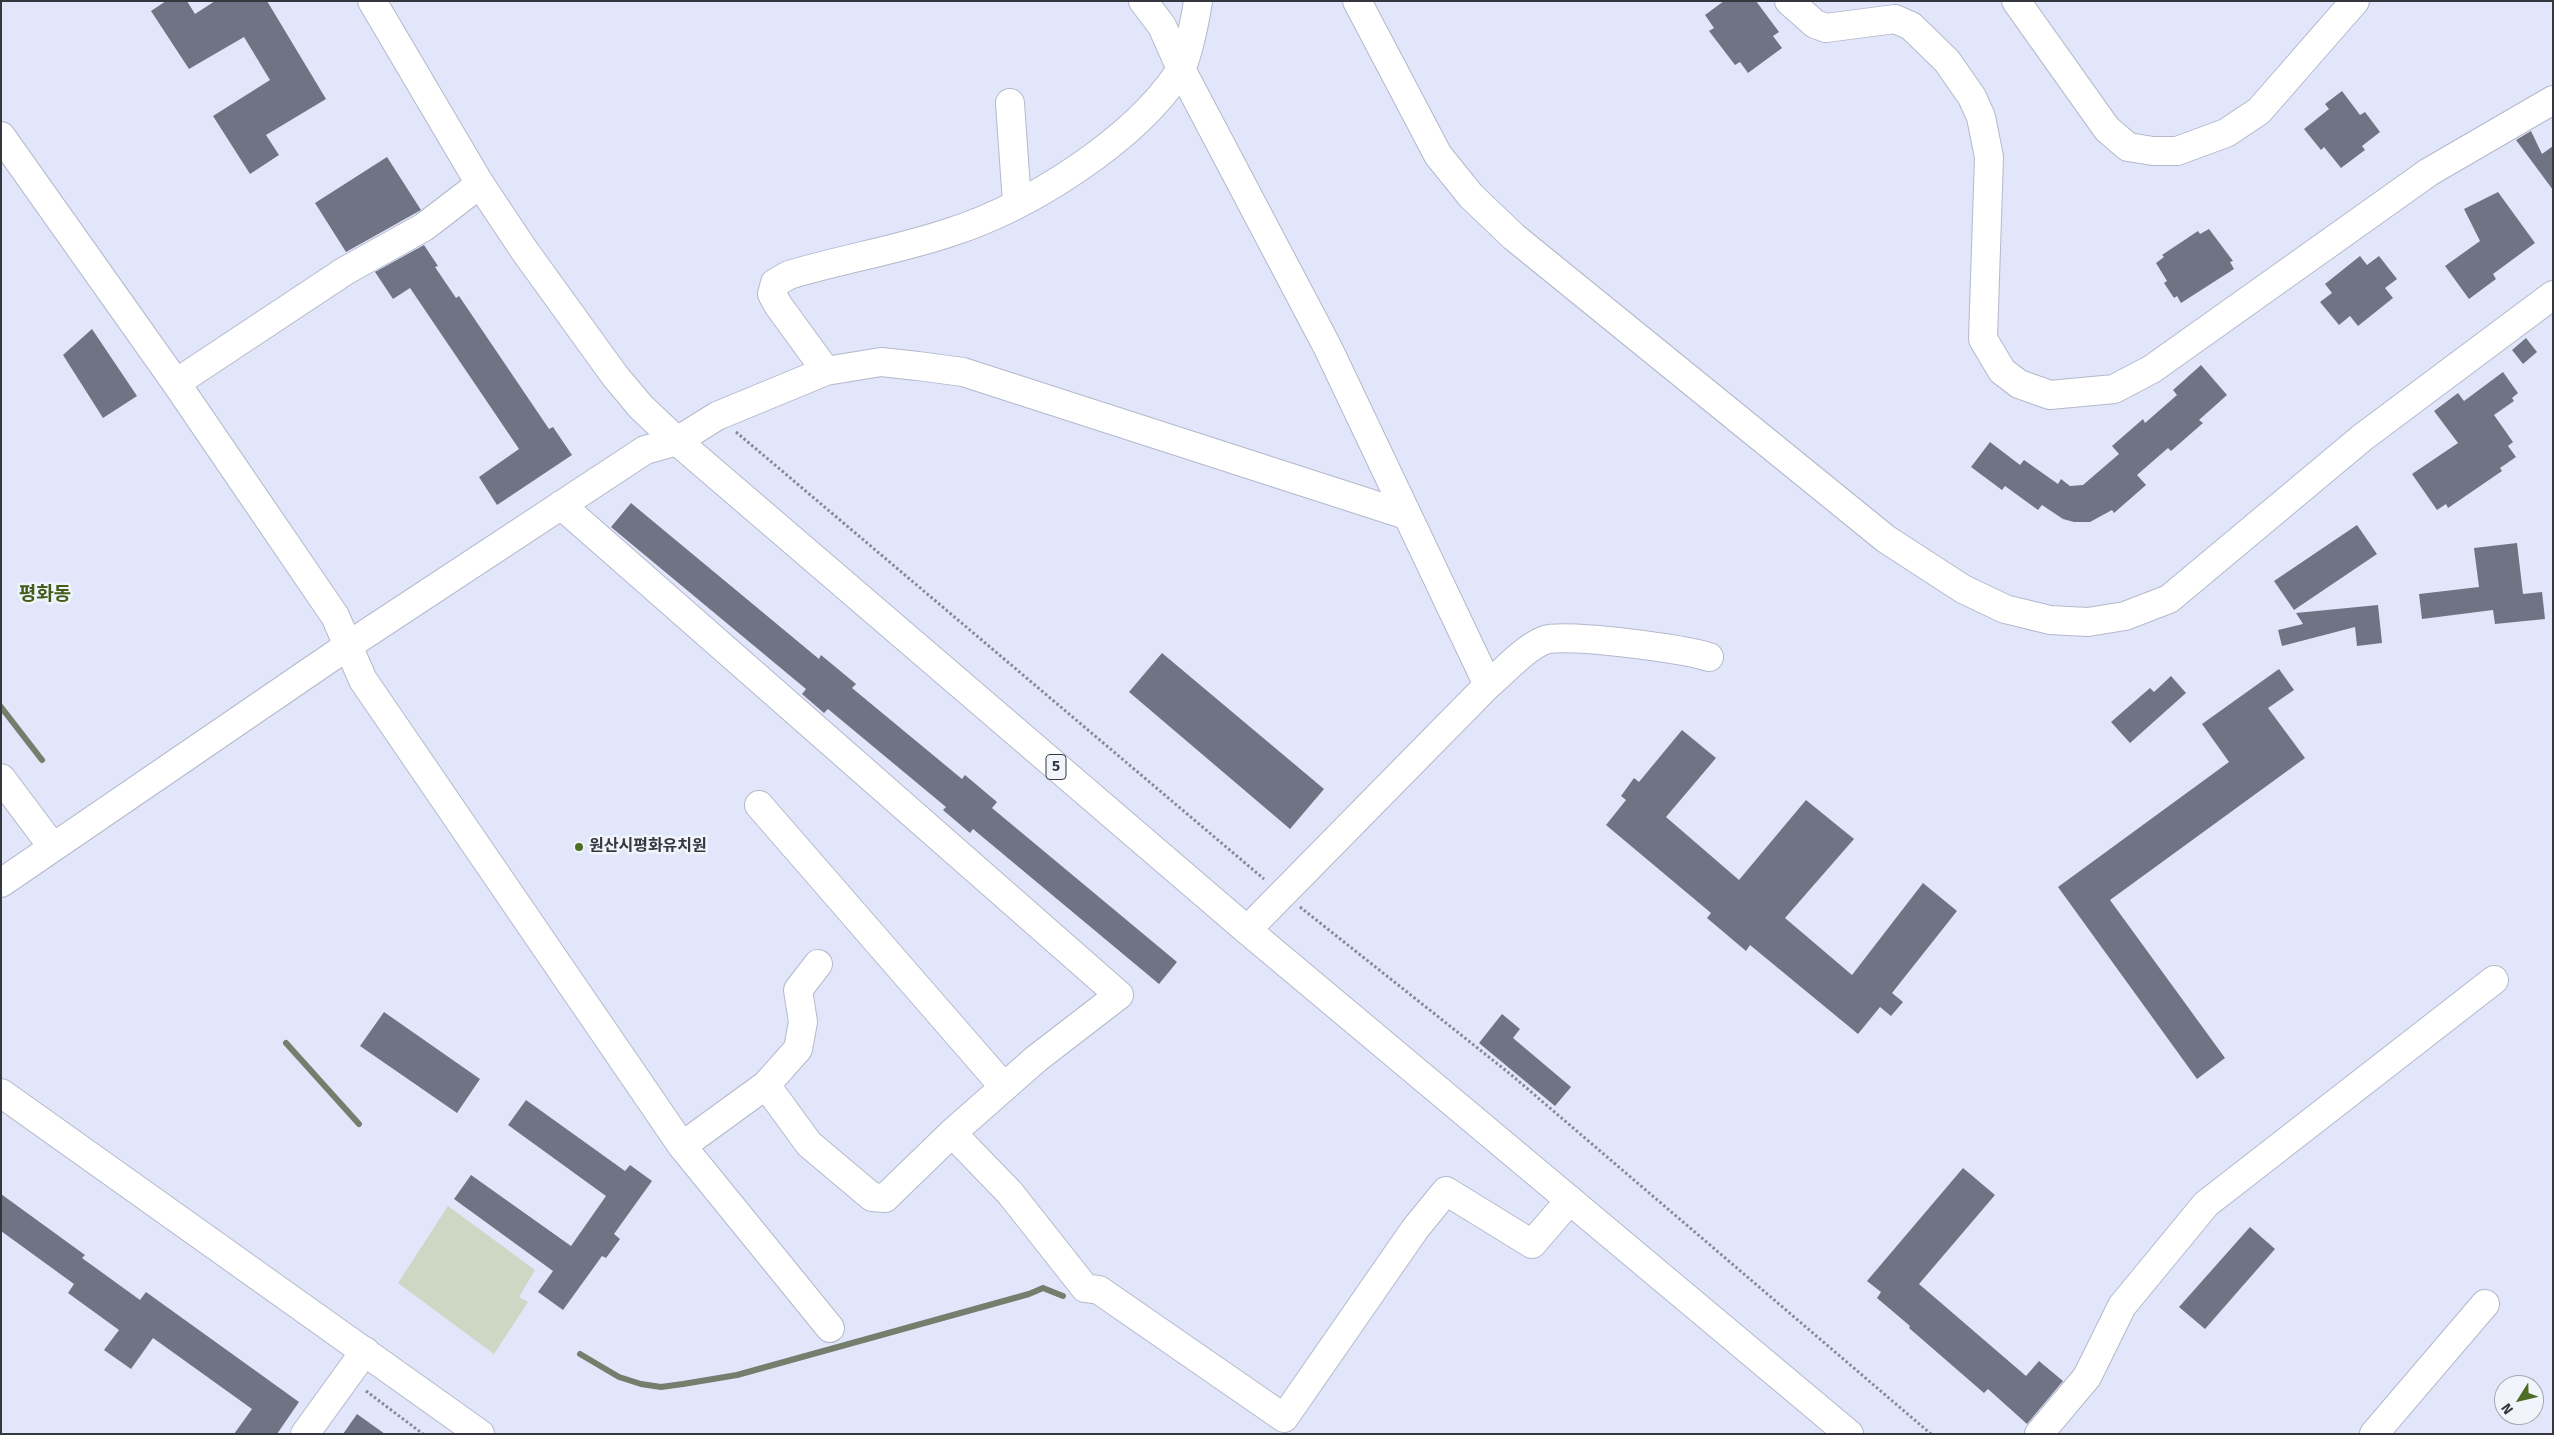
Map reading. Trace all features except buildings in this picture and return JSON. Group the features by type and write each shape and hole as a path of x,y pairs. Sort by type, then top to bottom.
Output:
{"main road":[{"name":"5","path":"372,1 480,184 524,250 615,376 641,406 677,441 1247,930 1850,1434"},
{"path":"1143,1 1162,26 1181,69 1328,348 1488,686"},
{"path":"826,371 778,305 772,294 775,283 789,275 813,267 950,233 991,218 1086,164 1149,107 1181,69 1198,1"},
{"path":"1357,1 1438,155 1471,196 1514,237 1886,539 1963,589 2006,609 2050,620 2088,622 2125,616 2169,598 2363,436 2553,296"},
{"path":"1789,1 1814,24 1826,28 1896,18 1911,26 1947,61 1972,97 1982,117 1988,157 1984,338 2002,371 2019,384 2050,395 2114,389 2152,369 2429,172 2553,100"},
{"path":"2016,1 2106,129 2128,147 2153,151 2177,151 2226,133 2259,111 2355,1"},
{"path":"1010,103 1017,203"},
{"path":"1,136 176,383 336,616 363,680 682,1146 830,1328"},
{"path":"176,383 345,271 424,227 480,184"},
{"path":"1,882 348,645 645,450 677,441 717,416 826,371 881,362 963,372 1406,515"},
{"path":"561,504 1119,995 1036,1059 952,1133 885,1198 872,1197 809,1144 766,1085"},
{"path":"1247,930 1488,686 1529,650 1546,640 1561,638 1690,651 1709,657"},
{"path":"1,778 52,846"},
{"path":"759,805 1004,1087"},
{"path":"682,1146 766,1085 798,1049 803,1022 798,990 818,964"},
{"path":"2039,1434 2087,1376 2122,1306 2206,1204 2494,980"},
{"path":"1,1093 480,1434"},
{"path":"952,1133 1010,1193 1085,1288 1099,1290 1284,1418 1415,1229 1446,1191 1532,1244 1570,1200"},
{"path":"2374,1434 2485,1304"},
{"path":"305,1434 365,1351"}],"path":[{"path":"717,416 1268,882"},
{"path":"1299,906 1509,1072 1931,1434"},
{"path":"346,1377 423,1434"}],"green space":[{"path":"448,1206 535,1270 519,1297 528,1302 494,1354 398,1283"}],"waterway":[{"path":"1,707 42,760"},
{"path":"286,1043 359,1124"},
{"path":"580,1354 619,1377 641,1384 661,1387 737,1375 1029,1294 1043,1288 1063,1296"}],"place":[{"name":"원산시평화유치원","path":"579,847"}],"district":[{"name":"평화동","path":"45,595"}]}
